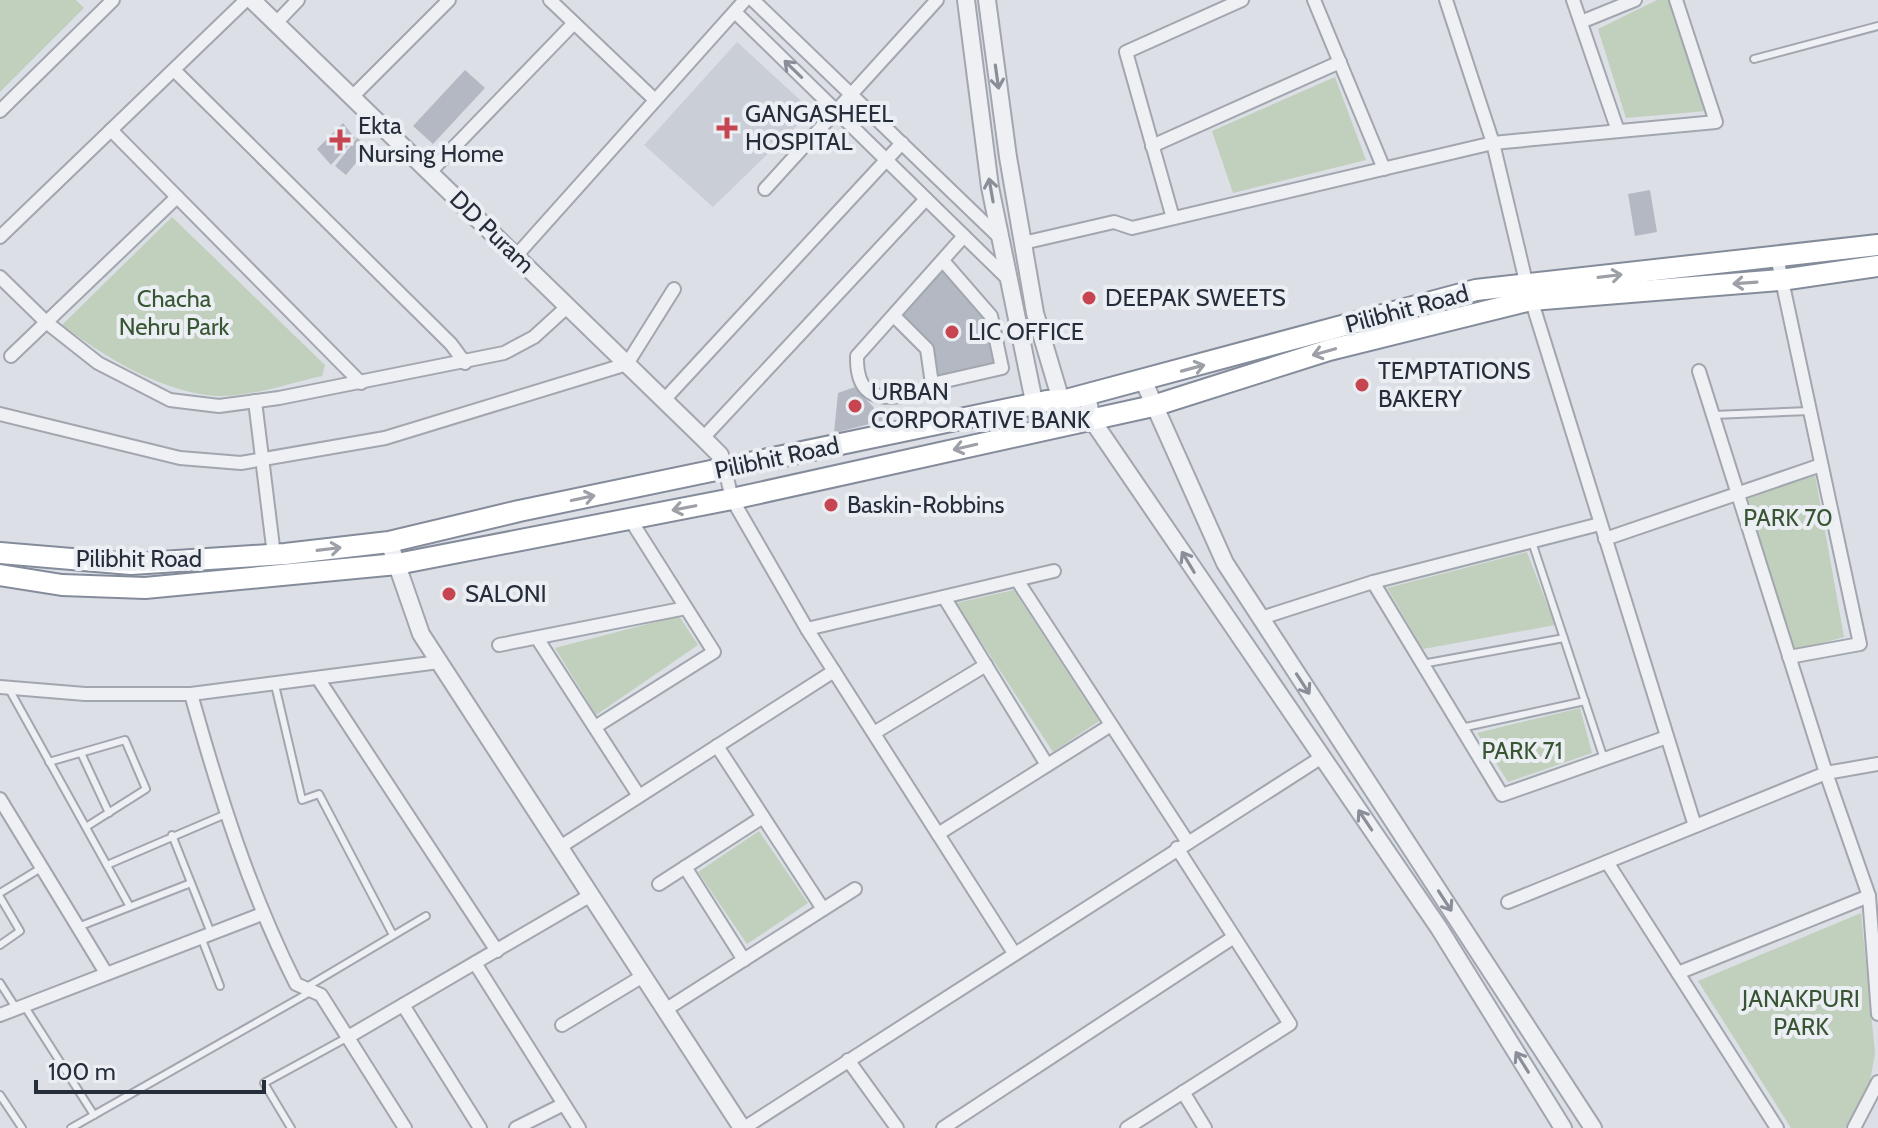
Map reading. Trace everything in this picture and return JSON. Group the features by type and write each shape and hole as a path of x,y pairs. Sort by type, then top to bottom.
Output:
{"highway":[{"name":"Pilibhit Road","path":"0,553 131,564 274,555 389,542 1144,382 1476,290 1529,293 1878,245"},
{"path":"0,575 62,585 145,588 397,564 732,499 1153,406 1329,350 1529,293 1781,280 1878,266"}],"street":[{"path":"0,237 246,0"},
{"name":"DD Puram","path":"252,0 703,438 720,455 725,469"},
{"path":"276,23 298,0"},
{"path":"352,97 449,0"},
{"path":"550,0 655,100"},
{"path":"516,256 745,0"},
{"path":"753,0 1001,239"},
{"path":"765,189 937,0"},
{"path":"966,0 1001,239 1040,431"},
{"path":"987,0 1035,313 1068,424"},
{"path":"1173,218 1126,52 1242,0"},
{"path":"1314,0 1384,169"},
{"path":"1446,0 1493,143 1529,293 1695,826"},
{"path":"1573,0 1618,131"},
{"path":"1581,22 1635,0"},
{"path":"1023,243 1114,222 1132,228 1493,143 1716,122 1676,0"},
{"path":"0,111 105,2"},
{"path":"735,12 1009,280"},
{"path":"430,172 574,23"},
{"path":"1152,146 1340,62"},
{"path":"174,70 451,344 465,363"},
{"path":"111,130 361,383"},
{"path":"664,400 902,143"},
{"path":"11,356 177,197"},
{"path":"703,438 926,199"},
{"path":"916,394 885,398 866,391 856,377 857,356 964,236"},
{"path":"1777,257 1860,644 1789,657"},
{"path":"894,316 927,349 932,384 1002,368 991,316 944,262"},
{"path":"0,277 46,322 98,363 170,400 219,406 361,383 504,353 534,337 568,306"},
{"path":"0,414 180,458 241,463 385,438 627,364 674,289"},
{"path":"1699,371 1826,773 1869,896 1878,1014"},
{"path":"1144,382 1225,563 1593,1128"},
{"path":"1087,395 1092,420 1439,928 1563,1128"},
{"path":"255,401 274,555"},
{"path":"1605,539 1821,465"},
{"path":"725,469 732,499 807,629 1014,953"},
{"path":"595,727 714,652 630,519"},
{"path":"1261,618 1373,582 1600,524"},
{"path":"389,542 421,634 743,1128 1322,757"},
{"path":"807,629 1054,571"},
{"path":"1017,580 1111,725 1234,937 1290,1024 1127,1128"},
{"path":"1373,582 1502,795 1667,737"},
{"path":"944,597 1047,765"},
{"path":"499,645 686,608"},
{"path":"537,638 639,796"},
{"path":"4,688 85,694 191,694 319,680 439,662"},
{"path":"874,733 986,665"},
{"path":"560,847 834,671"},
{"path":"319,680 497,951"},
{"path":"191,694 226,814 262,914 296,984 321,995 405,1128"},
{"path":"938,834 1111,725"},
{"path":"717,746 823,909"},
{"path":"1508,902 1826,773 1878,764"},
{"path":"0,799 106,973"},
{"path":"659,884 763,817"},
{"path":"1607,862 1777,1128"},
{"path":"685,867 744,960"},
{"path":"665,1010 855,889"},
{"path":"348,1037 591,895"},
{"path":"1678,973 1869,896"},
{"path":"0,1015 262,914"},
{"path":"943,1128 1234,937"},
{"path":"475,963 579,1128"},
{"path":"562,1025 643,976"},
{"path":"403,1005 480,1128"},
{"path":"848,1060 897,1128"},
{"path":"1854,1128 1878,1082"},
{"path":"1183,1092 1205,1128"},
{"path":"516,1128 562,1105"}],"lane":[{"path":"1754,59 1878,26"},
{"path":"1713,415 1809,411"},
{"path":"1532,542 1604,759"},
{"path":"1422,664 1564,638"},
{"path":"275,685 302,800 319,794 393,935"},
{"path":"4,688 129,905"},
{"path":"1461,728 1585,701"},
{"path":"49,762 125,740 146,789 86,827"},
{"path":"81,753 109,813"},
{"path":"107,865 226,814"},
{"path":"172,835 191,883 220,986"},
{"path":"0,945 20,931 0,895 42,868"},
{"path":"78,927 191,883"},
{"path":"71,1128 309,990 426,916"},
{"path":"0,983 20,1006 94,1115"},
{"path":"291,1128 264,1083 348,1037"},
{"path":"0,1095 22,1128"}],"shaded area":[{"name":"GANGASHEEL HOSPITAL","path":"737,42 812,111 713,207 644,145"}],"green space":[{"path":"0,0 76,0 84,8 0,92"},
{"path":"1657,0 1671,0 1706,111 1626,118 1598,29"},
{"path":"1335,77 1366,160 1233,193 1212,131"},
{"name":"Chacha Nehru Park","path":"172,217 325,365 322,376 249,393 206,395 148,378 62,325"},
{"name":"PARK 70","path":"1815,475 1844,637 1793,651 1746,496"},
{"path":"1527,552 1555,625 1423,649 1387,588"},
{"path":"1014,590 1099,721 1053,752 956,603"},
{"path":"679,616 698,645 596,715 555,648"},
{"name":"PARK 71","path":"1580,708 1592,753 1508,782 1477,733"},
{"path":"759,831 808,903 747,944 698,872"},
{"name":"JANAKPURI PARK","path":"1861,913 1875,1053 1870,1082 1845,1128 1791,1128 1698,981"}],"building":[{"path":"465,70 485,88 433,144 413,126"},
{"path":"343,123 355,138 331,165 317,149"},
{"path":"357,138 369,147 346,175 335,166"},
{"path":"1650,190 1657,232 1635,236 1628,194"},
{"name":"LIC OFFICE","path":"944,262 991,316 1002,368 932,384 927,349 894,316"},
{"name":"URBAN CORPORATIVE BANK","path":"855,387 885,420 834,433 838,393"}],"place":[{"name":"GANGASHEEL HOSPITAL","path":"727,128"},
{"name":"Ekta Nursing Home","path":"340,140"},
{"name":"DEEPAK SWEETS","path":"1089,298"},
{"name":"LIC OFFICE","path":"952,332"},
{"name":"TEMPTATIONS BAKERY","path":"1362,385"},
{"name":"URBAN CORPORATIVE BANK","path":"855,406"},
{"name":"Baskin-Robbins","path":"831,505"},
{"name":"SALONI","path":"449,594"}]}
